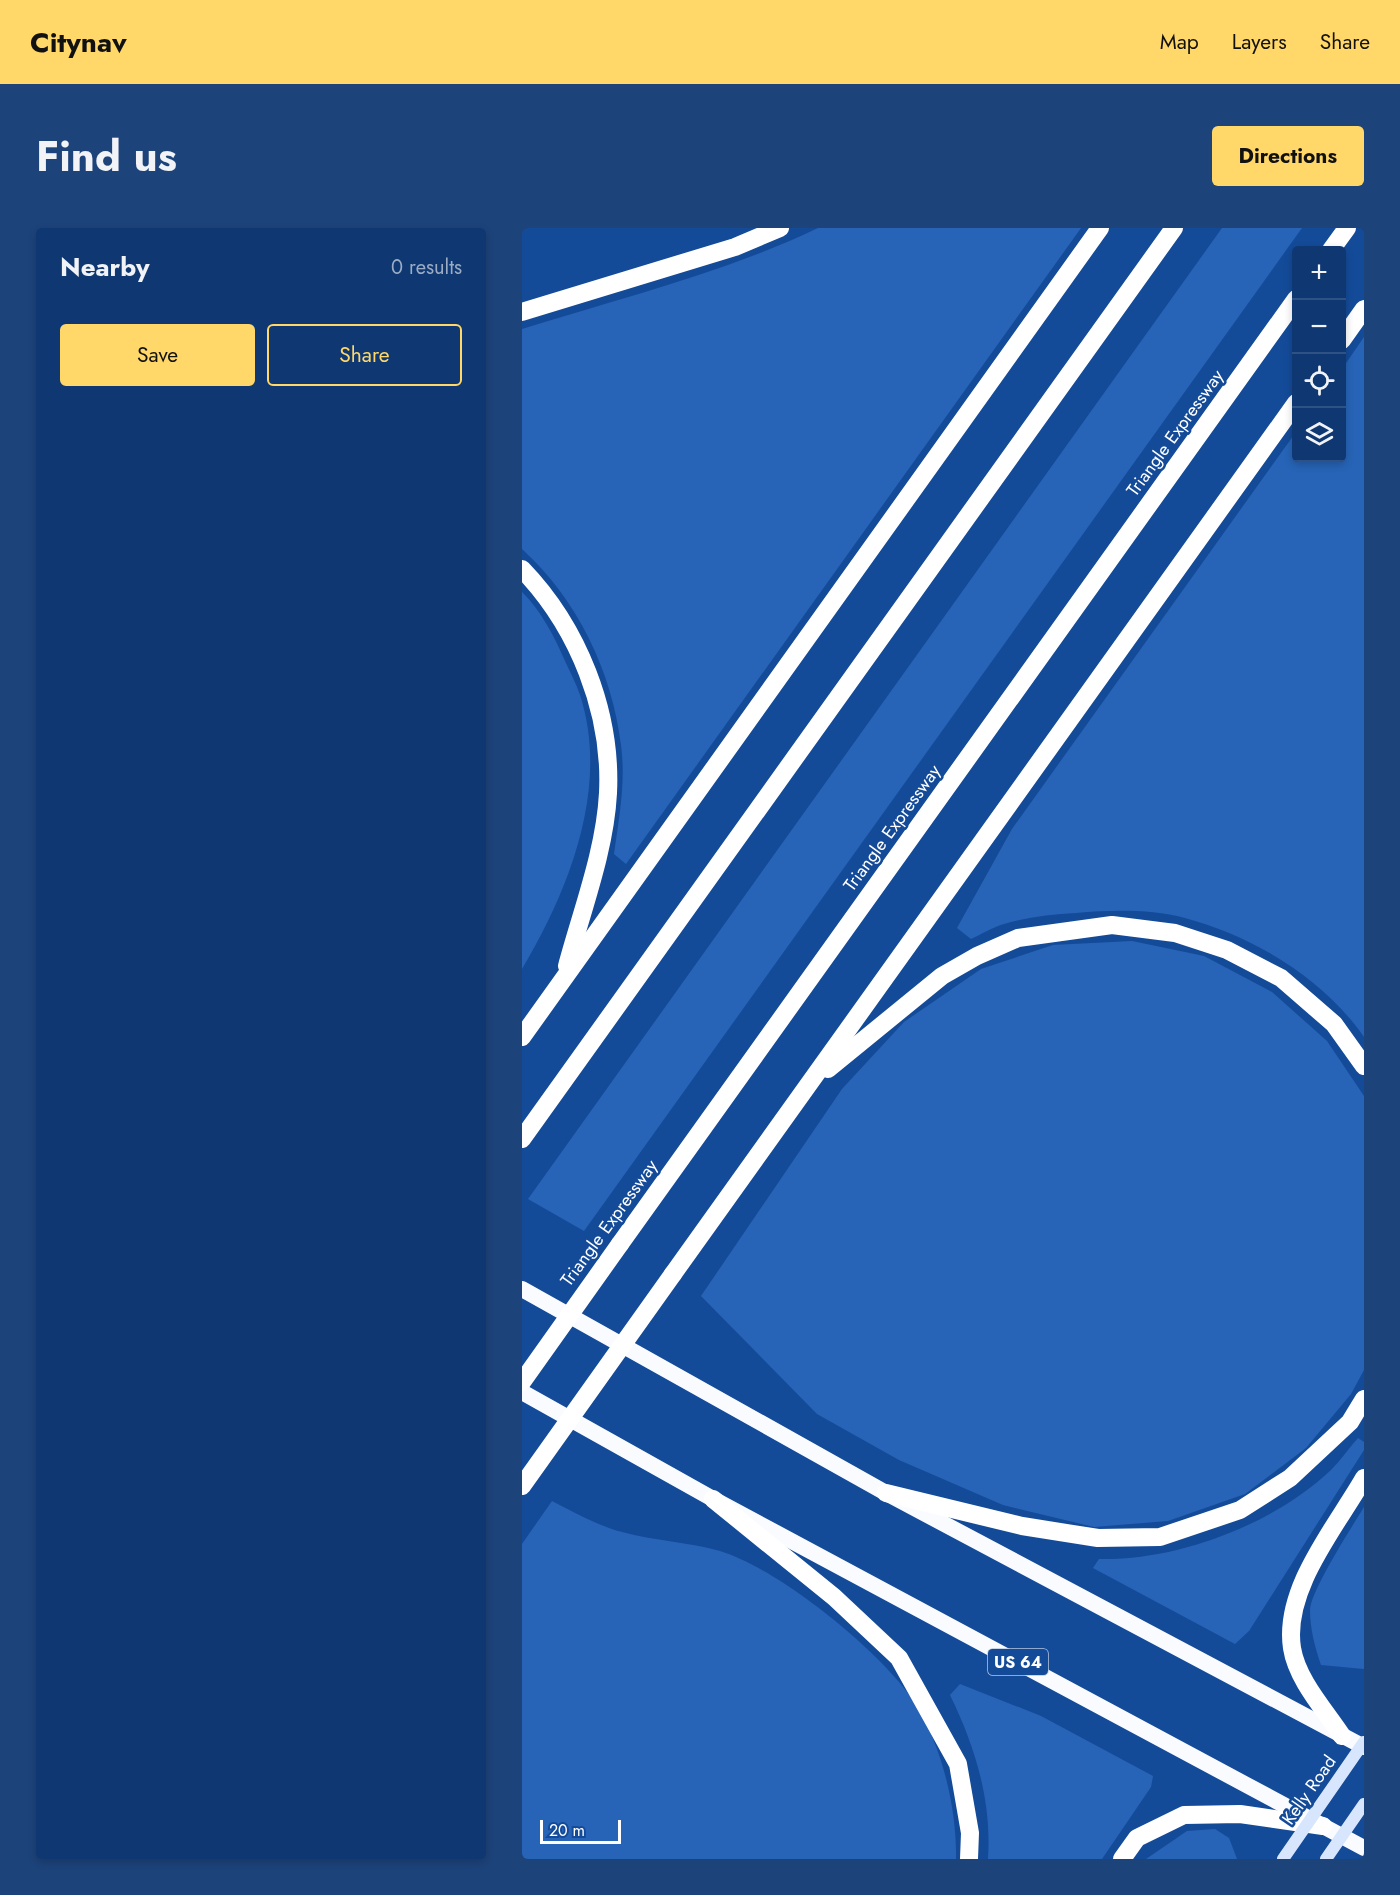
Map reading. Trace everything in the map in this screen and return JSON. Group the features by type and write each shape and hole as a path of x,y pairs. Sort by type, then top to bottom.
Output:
{"highway":[{"path":"522,312 735,247 780,228"},
{"path":"522,1037 1100,228"},
{"path":"522,1139 1174,228"},
{"path":"1334,246 1347,228"},
{"name":"Triangle Expressway","path":"522,1382 1295,300"},
{"path":"1346,333 1364,309"},
{"path":"522,1486 1292,408"},
{"path":"522,570 538,586 567,630 591,678 607,743 608,794 598,854 563,980"},
{"path":"806,1088 899,1009 942,976 977,956 1018,938 1112,925 1175,933 1227,950 1281,978 1334,1024 1364,1066"},
{"path":"522,1289 886,1493 1364,1747"},
{"name":"US 64","path":"522,1392 712,1499 1364,1848"},
{"path":"886,1493 1022,1526 1098,1538 1160,1537 1240,1510 1290,1478 1350,1422 1364,1399"},
{"path":"1342,1736 1302,1675 1292,1648 1294,1605 1314,1559 1364,1478"},
{"path":"712,1499 834,1597 898,1658 958,1764 970,1833 969,1859"},
{"path":"1122,1859 1137,1838 1184,1815 1240,1814 1323,1826"}],"main road":[{"name":"Kelly Road","path":"1283,1859 1364,1742"},
{"path":"1326,1859 1364,1804"}],"shaded area":[{"path":"818,228 1081,228 626,864 614,854 623,772 621,745 609,690 589,638 575,613 542,569 522,549 522,329 709,272"},
{"path":"1222,228 1302,228 584,1231 528,1199"},
{"path":"1364,337 1364,1037 1328,996 1285,962 1236,936 1185,918 1131,911 1058,914 1004,924 971,939 957,928 1012,829 1292,438 1292,462 1346,462 1346,363"},
{"path":"522,592 547,625 580,695 588,730 590,766 587,801 580,837 569,872 555,906 522,969"},
{"path":"1132,941 1204,956 1272,992 1327,1041 1364,1096 1364,1370 1351,1394 1306,1448 1245,1494 1168,1521 1094,1527 1003,1505 899,1460 817,1414 701,1296 842,1089 904,1022 981,969 1053,945"},
{"path":"1358,1438 1364,1442 1364,1450 1249,1631 1235,1644 1093,1568 1099,1559 1161,1554 1223,1536 1253,1522 1282,1507 1308,1489 1331,1470"},
{"path":"552,1501 613,1529 646,1538 708,1548 744,1561 771,1575 799,1594 854,1637 900,1683 925,1720 940,1758 951,1799 956,1859 522,1859 522,1544"},
{"path":"1364,1507 1364,1669 1321,1665 1311,1624 1312,1601 1333,1559"},
{"path":"960,1684 1041,1716 1153,1776 1151,1787 1102,1859 988,1859 989,1837 980,1774 967,1734 950,1695"},
{"path":"1215,1829 1229,1838 1237,1859 1146,1859 1187,1831"}]}
